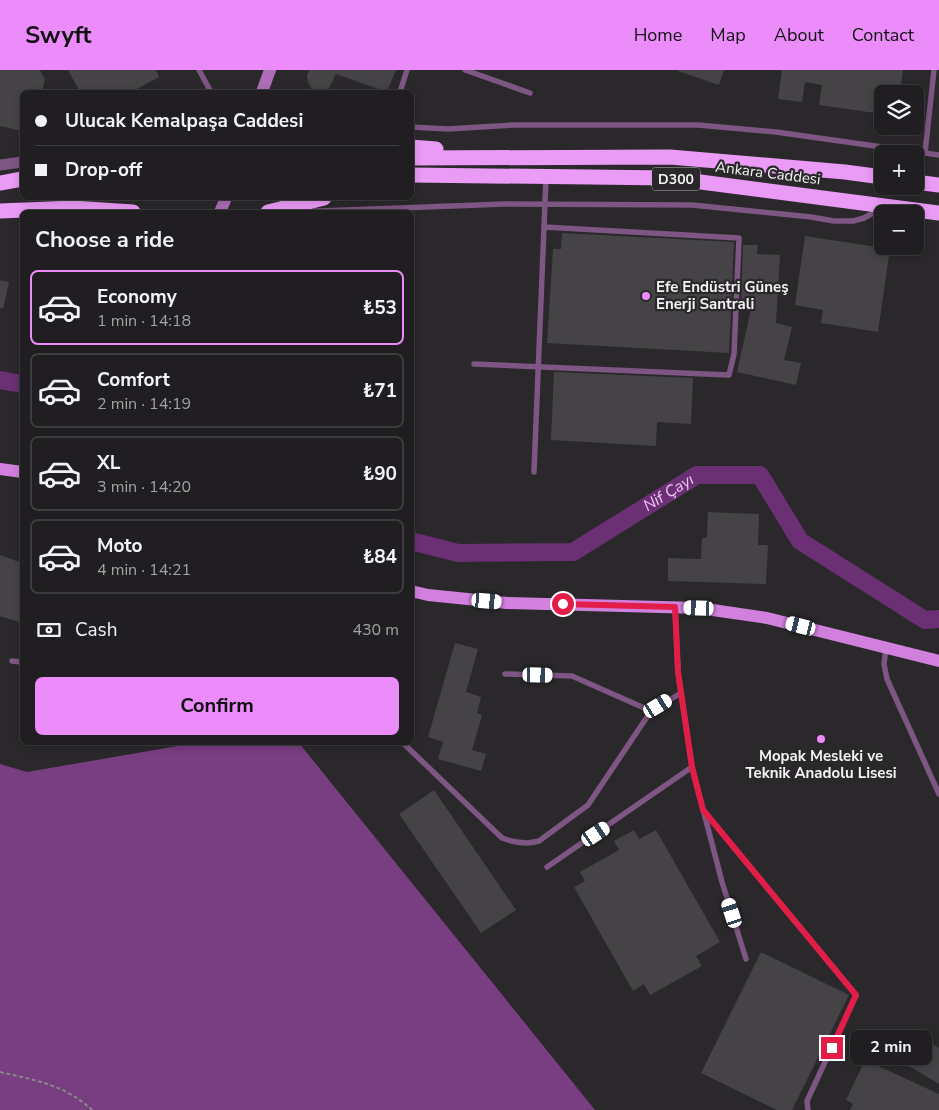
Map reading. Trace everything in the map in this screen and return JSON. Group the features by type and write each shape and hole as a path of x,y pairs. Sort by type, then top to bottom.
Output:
{"highway":[{"path":"414,147 510,158"},
{"name":"Ankara Caddesi","path":"414,158 670,157 845,172 874,177"},
{"name":"Ankara Caddesi","path":"414,175 670,178 939,213"},
{"path":"414,183 489,176"},
{"path":"0,185 20,180"},
{"path":"924,183 939,185"},
{"path":"0,185 20,184"},
{"path":"0,205 41,200"},
{"path":"276,210 316,200"},
{"path":"24,210 73,208 103,210"},
{"path":"0,211 20,210"}],"main road":[{"path":"0,469 20,472"},
{"path":"414,592 428,595 507,603 699,608 767,618 939,661"}],"street":[{"path":"263,90 270,70"},
{"path":"0,165 20,162"}],"lane":[{"path":"198,70 210,90"},
{"path":"401,90 407,70"},
{"path":"466,70 530,94"},
{"path":"925,153 934,70"},
{"path":"414,127 448,129 514,125 698,125 776,132 939,155"},
{"path":"534,472 546,178"},
{"path":"327,210 505,204 692,205 834,221 853,221 873,213 876,204"},
{"path":"474,364 729,375 734,354 739,238 544,227"},
{"path":"675,607 678,672 692,767 722,882 746,959"},
{"path":"886,648 884,664 887,678 939,794"},
{"path":"12,661 20,662"},
{"path":"505,674 572,676 651,711"},
{"path":"405,745 502,838 517,843 532,843 539,841 588,805 651,711 681,693"},
{"path":"547,867 692,767"},
{"path":"703,810 856,995 807,1101 808,1110"}],"path":[{"path":"0,1072 44,1082 81,1100 92,1110"}],"shaded area":[{"path":"184,745 301,745 595,1110 0,1110 0,764 27,772"}],"building":[{"path":"0,70 40,70 45,79 42,90 20,90 20,131 0,126"},
{"path":"68,70 156,70 159,77 135,90 79,90"},
{"path":"309,70 396,70 388,90 381,90 336,74 329,88 315,90 311,88 307,76"},
{"path":"678,70 724,70 719,85"},
{"path":"782,70 903,70 901,85 874,85 874,113 819,105 822,85 805,82 802,102 778,99"},
{"name":"Efe Endüstri Güneş Enerji Santrali","path":"562,233 734,242 729,353 547,343 553,249 561,249"},
{"path":"805,236 874,247 874,255 889,255 878,332 821,323 823,310 795,305"},
{"path":"743,245 758,245 757,254 780,255 776,323 792,327 784,360 801,363 796,385 737,372 751,309 741,308"},
{"path":"0,280 9,282 3,309 0,308"},
{"path":"554,372 693,378 691,424 657,422 656,446 551,440"},
{"path":"708,512 759,514 758,545 768,545 766,584 668,581 668,558 701,559 702,538 707,538"},
{"path":"0,555 20,562 20,622 0,616"},
{"path":"455,643 478,649 466,692 481,697 477,713 482,715 472,750 486,754 481,771 438,759 443,742 428,737"},
{"path":"434,790 516,910 481,933 399,814"},
{"path":"634,830 639,839 656,830 720,942 696,956 702,966 650,995 644,984 633,991 574,887 585,881 580,872 619,850 614,841"},
{"path":"761,952 849,995 792,1110 777,1110 701,1073"},
{"path":"910,1031 939,1048 939,1084 894,1057"},
{"path":"865,1060 939,1094 939,1110 850,1110 853,1104 846,1100"}],"waterway":[{"name":"Nif Çayı","path":"0,380 20,384"},
{"name":"Nif Çayı","path":"414,542 458,553 573,552 697,475 760,475 800,541 925,620 939,619"}],"place":[{"name":"Efe Endüstri Güneş Enerji Santrali","path":"646,296"},
{"name":"Mopak Mesleki ve Teknik Anadolu Lisesi","path":"821,739"}],"route":[{"path":"563,604 675,607 678,672 692,767 703,810 856,995 832,1048"}]}
